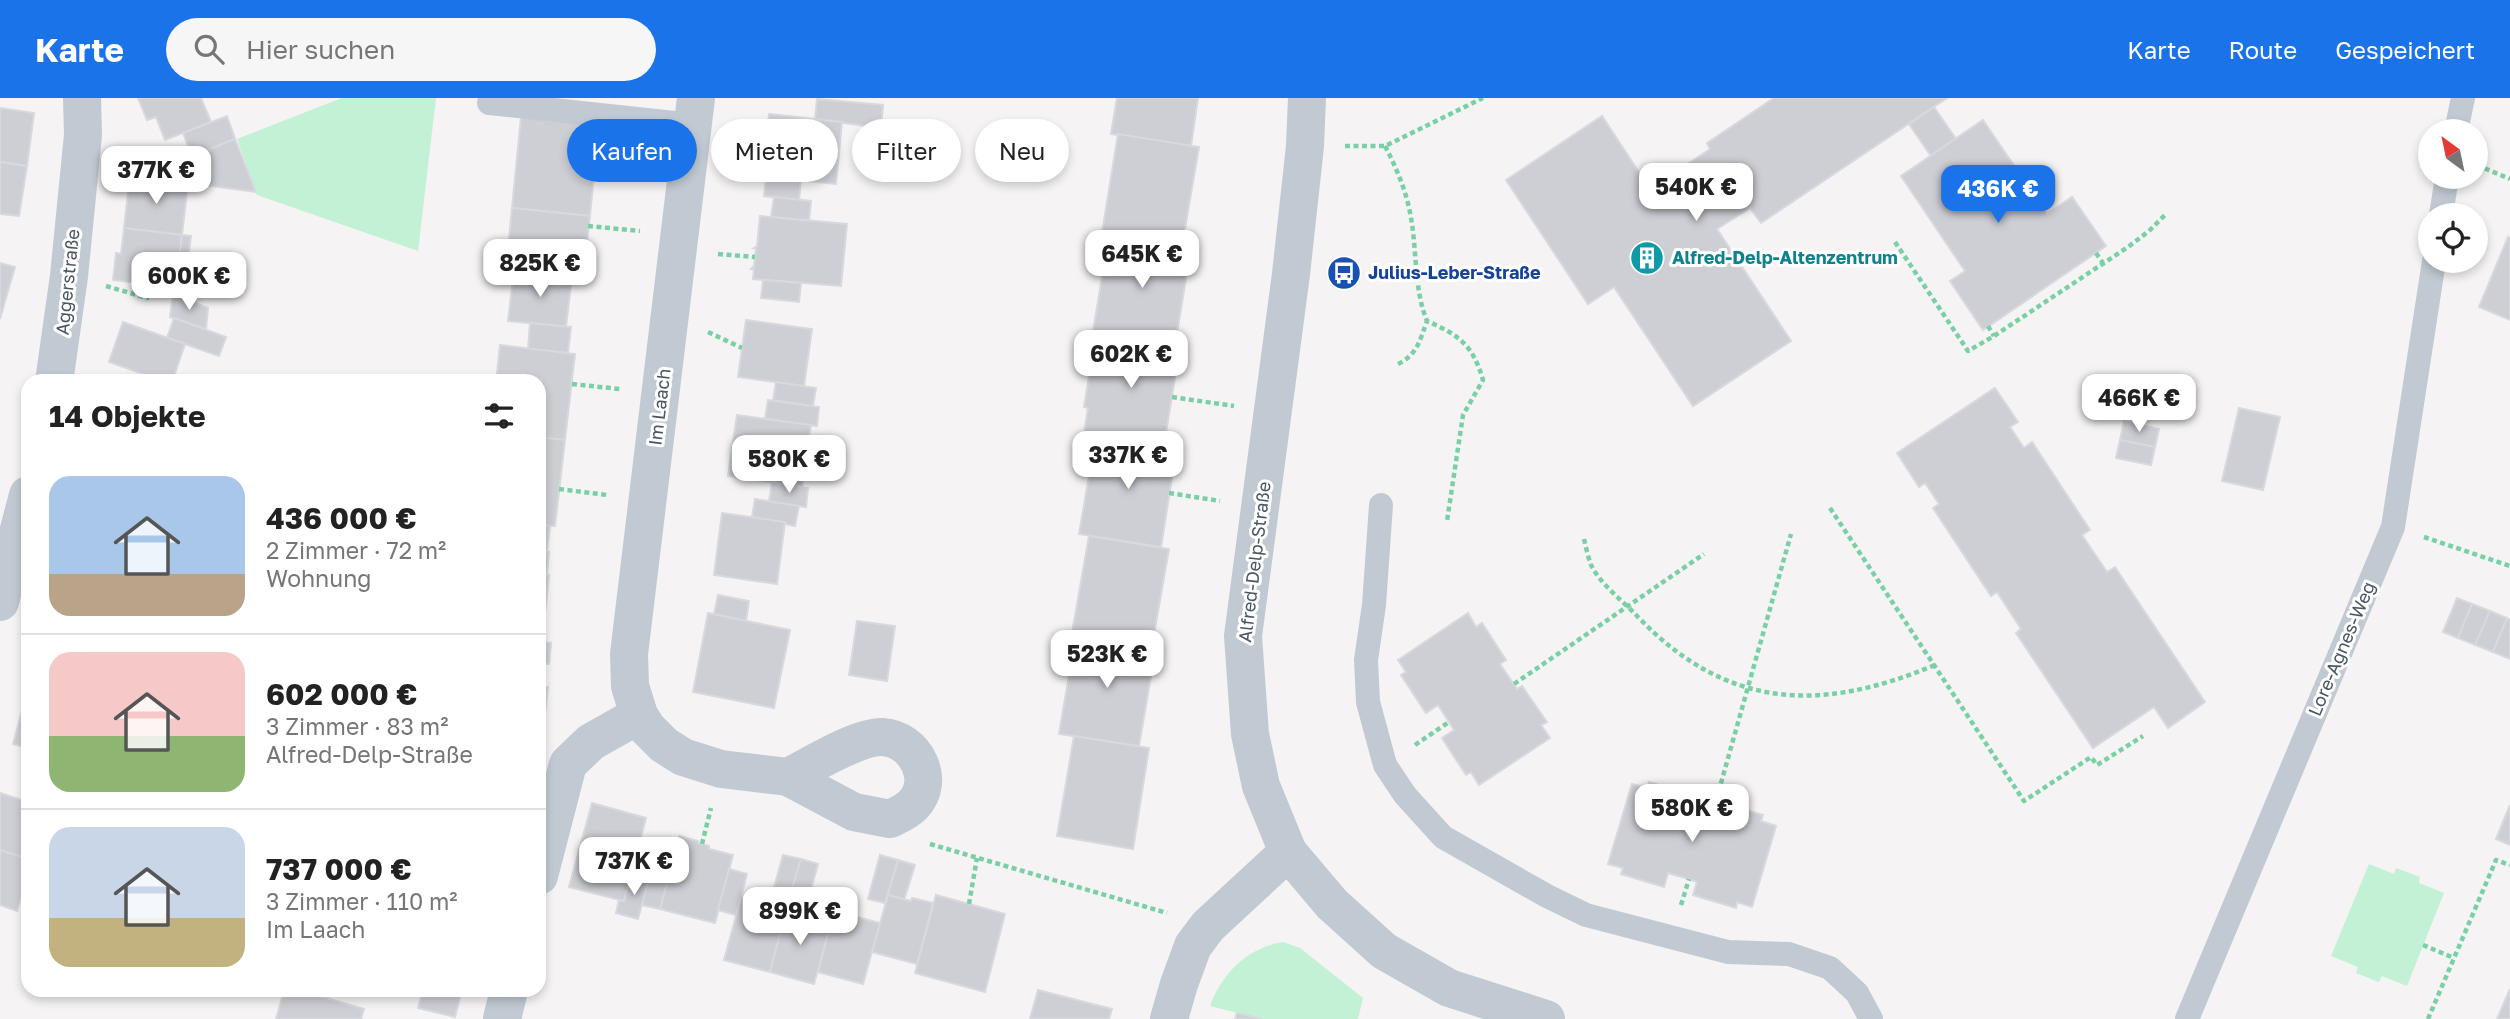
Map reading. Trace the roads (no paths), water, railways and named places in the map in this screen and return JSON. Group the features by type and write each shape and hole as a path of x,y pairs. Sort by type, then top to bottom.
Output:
{"street":[{"name":"Aggerstraße","path":"55,374 69,276 83,135 82,98"},
{"name":"Alfred-Delp-Straße","path":"1307,98 1305,146 1274,412 1243,636 1250,734 1261,786 1288,852 1332,904 1384,951 1449,988 1546,1019"},
{"name":"Im Laach","path":"695,112 629,654 630,686 639,715 647,728 664,745 683,757 721,769 788,777 854,812 890,819 914,804 924,782 917,758 900,741 882,736 863,740 788,777"},
{"path":"0,602 21,522"},
{"path":"546,849 568,764 591,742 639,715"},
{"path":"1169,1019 1193,946 1208,926 1288,852"},
{"path":"502,1019 507,997"}],"lane":[{"path":"2459,119 2463,98"},
{"path":"489,103 695,112"},
{"name":"Lore-Agnes-Weg","path":"2187,1019 2393,527 2432,273"},
{"path":"1381,505 1374,605 1366,660 1368,702 1385,765 1405,795 1443,837 1586,915 1728,952 1789,954 1830,968 1857,993 1871,1019"}],"place":[{"name":"Alfred-Delp-Altenzentrum","path":"1647,258"},
{"name":"Julius-Leber-Straße","path":"1344,273"}]}
